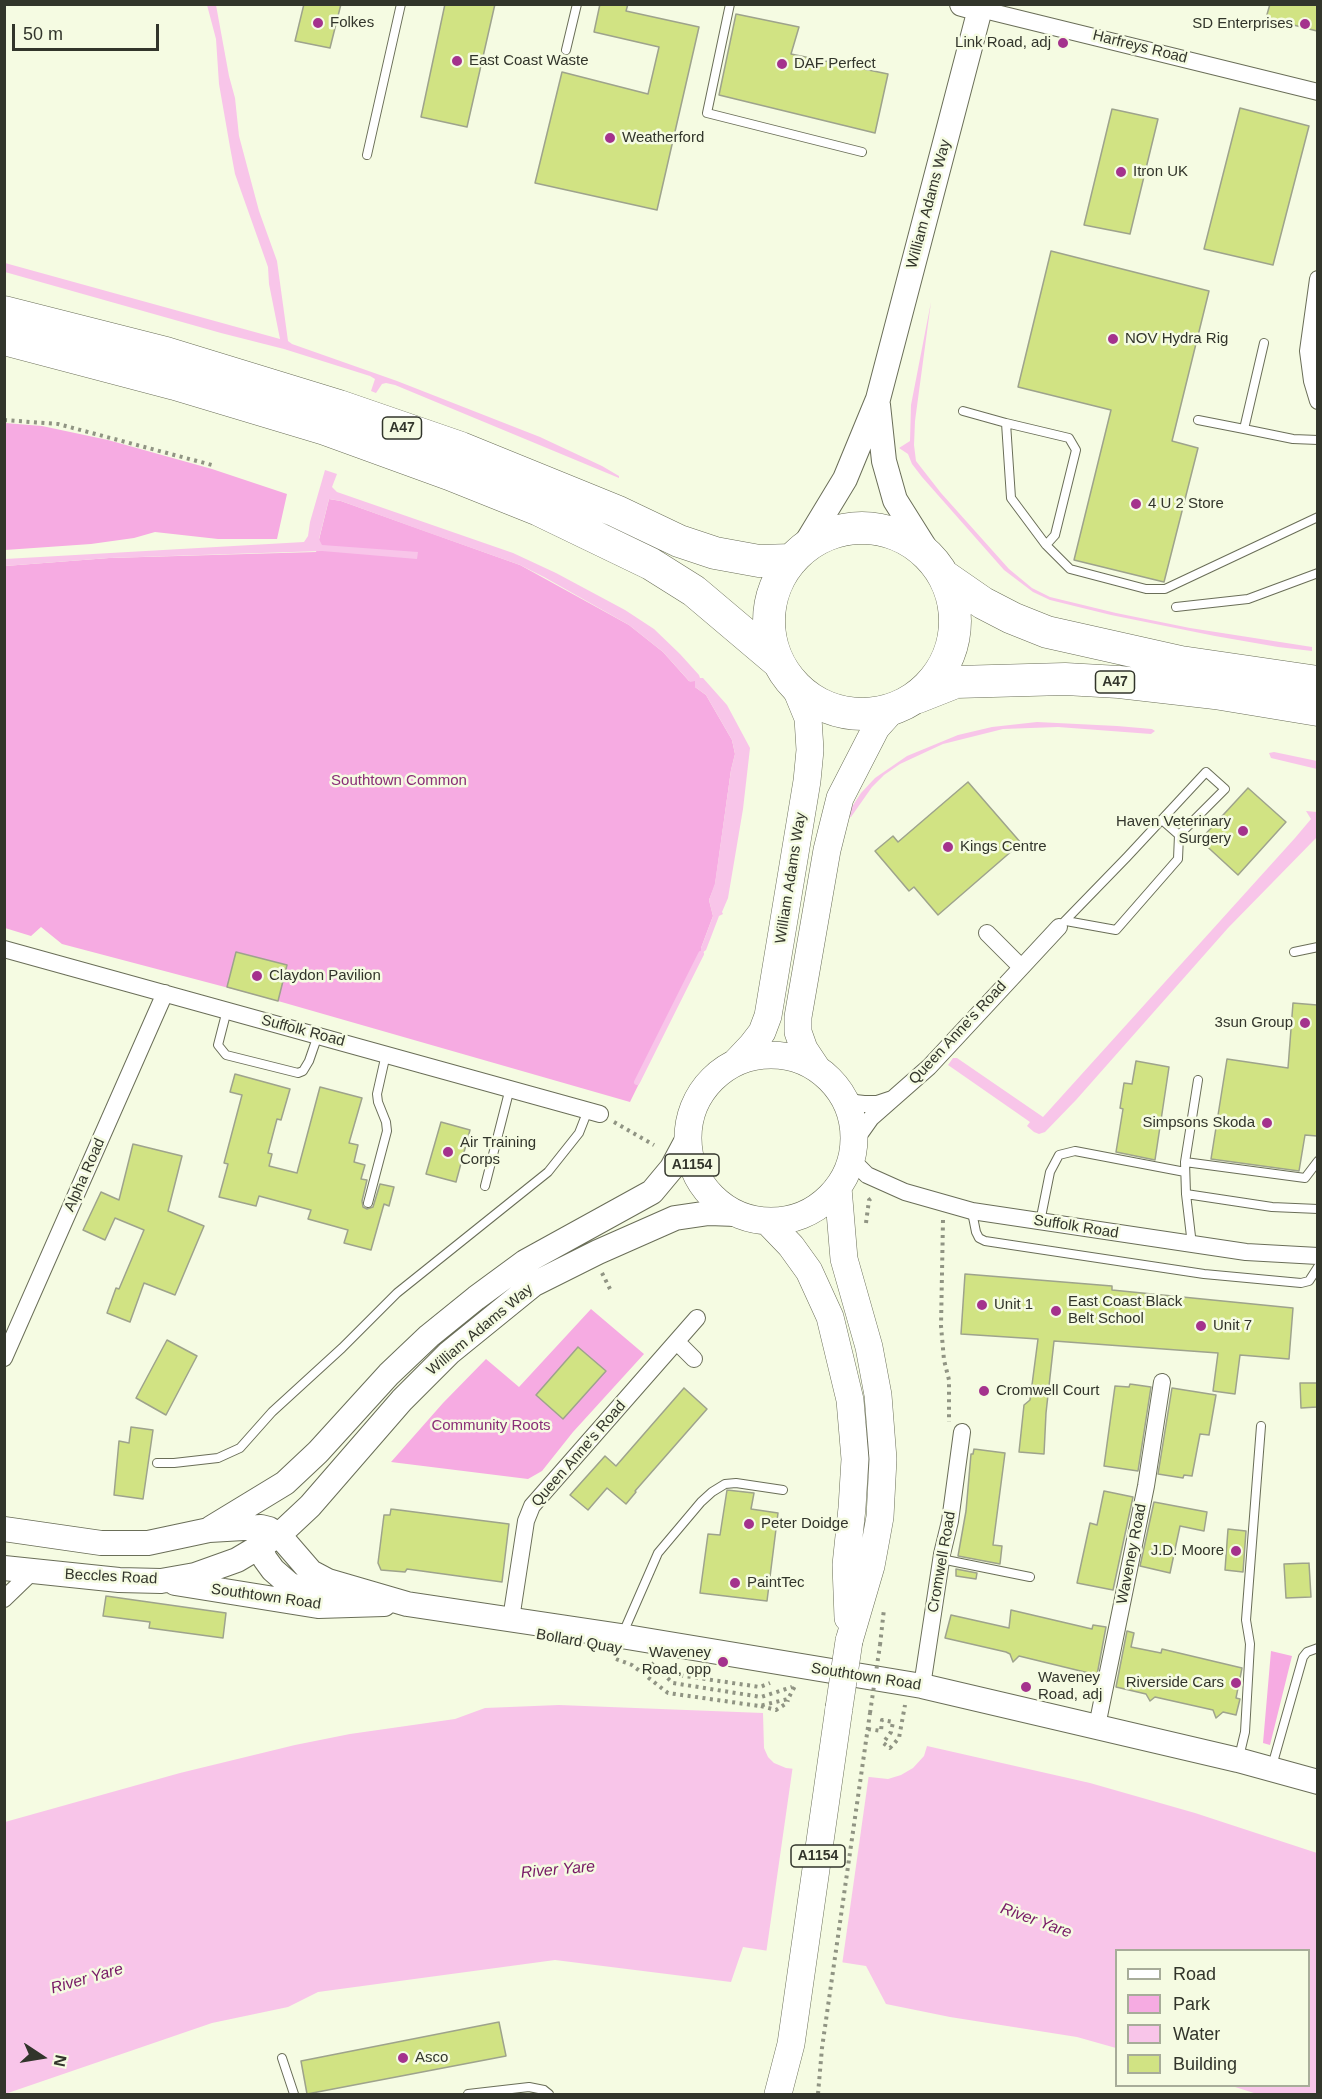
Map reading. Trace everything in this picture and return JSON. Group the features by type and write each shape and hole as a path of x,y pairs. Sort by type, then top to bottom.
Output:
{"highway":[{"name":"A47","path":"4,312 166,353 339,405 461,448 616,511 679,541 715,554 759,561 797,555"},
{"name":"A47","path":"4,339 175,384 325,429 540,510 651,564 694,591 786,673"},
{"path":"869,528 892,533 914,543 938,568 953,602 955,629 948,656 935,680 904,703 867,714 840,712 815,701 786,673 770,636 770,609 777,583 797,555 822,537 845,530 869,528"},
{"name":"A47","path":"938,568 983,603 1047,632 1181,662 1317,682"},
{"name":"A47","path":"904,703 956,682 1065,679 1119,682 1215,693 1317,710"}],"main road":[{"name":"William Adams Way","path":"735,1063 762,1032 768,1016 807,781 810,750 808,718 786,673"},
{"name":"William Adams Way","path":"816,1067 804,1049 798,1032 798,1017 826,849 840,798 876,728 904,703"},
{"name":"A1154","path":"762,1055 790,1056 816,1067 831,1079 843,1095 854,1126 854,1148 848,1172 838,1188 824,1203 807,1214 788,1220 752,1219 736,1214 717,1202 702,1185 692,1164 687,1140 688,1120 699,1096 714,1077 735,1063 762,1055"},
{"name":"A1154","path":"778,2094 791,2044 849,1641 871,1566 880,1516 884,1459 873,1366 844,1259 838,1188"},
{"name":"A1154","path":"767,1221 791,1246 809,1271 830,1317 850,1400 855,1459 846,1564 849,1641"},
{"name":"A1154","path":"791,2044 796,2094"}],"street":[{"name":"Harfreys Road","path":"971,7 1317,92"},
{"name":"William Adams Way","path":"797,555 845,478 878,399 971,7"},
{"path":"1317,279 1308,351 1317,401"},
{"name":"William Adams Way","path":"878,399 884,461 895,500 938,568"},
{"name":"Queen Anne's Road","path":"854,1148 871,1118 929,1067 1063,924"},
{"path":"987,933 1021,967"},
{"name":"Suffolk Road","path":"4,949 594,1112"},
{"name":"Alpha Road","path":"4,1358 165,993"},
{"path":"843,1095 855,1103 864,1104 877,1104 895,1098"},
{"name":"William Adams Way","path":"209,1530 285,1483 318,1452 389,1374 429,1336 525,1262 652,1192 672,1168 687,1140"},
{"name":"Suffolk Road","path":"854,1148 857,1165 867,1175 905,1192 972,1211 1192,1245 1246,1252 1317,1256"},
{"name":"William Adams Way","path":"267,1537 310,1506 402,1400 449,1353 534,1284 598,1252 675,1218 709,1213 736,1214"},
{"name":"Queen Anne's Road","path":"511,1619 526,1521 532,1506 697,1318"},
{"path":"678,1342 694,1359"},
{"name":"Waveney Road","path":"1097,1726 1146,1486 1162,1382"},
{"name":"Cromwell Road","path":"914,1693 950,1521 957,1434"},
{"name":"William Adams Way","path":"267,1537 269,1506 285,1483"},
{"path":"4,1529 64,1539 113,1543 148,1543 209,1530 267,1537 265,1559 289,1584 307,1593 368,1605"},
{"name":"Beccles Road","path":"4,1568 119,1580 161,1581 195,1575 237,1560 267,1537"},
{"name":"Southtown Road","path":"267,1537 311,1572 328,1581 407,1604 511,1619 618,1647 914,1693 1097,1726 1238,1760 1317,1782"},
{"path":"4,1599 33,1571"},
{"name":"Southtown Road","path":"161,1581 318,1606 407,1604"}],"lane":[{"path":"367,155 401,4"},
{"path":"566,50 577,4"},
{"path":"730,4 707,113 862,152"},
{"path":"1244,429 1264,343"},
{"path":"963,411 1069,438 1076,450 1055,536 1046,545"},
{"path":"1198,420 1293,440 1317,440"},
{"path":"1006,423 1011,498 1046,545 1070,569 1146,589 1165,589 1317,517"},
{"path":"1176,607 1248,599 1317,573"},
{"path":"1206,772 1225,789 1179,835 1178,859 1116,930 1063,924 1206,772"},
{"path":"1162,820 1179,835"},
{"path":"1294,952 1317,947"},
{"path":"227,1010 218,1044 226,1055 298,1074 303,1071 309,1061 318,1035"},
{"path":"368,1203 387,1131 377,1094 386,1054"},
{"path":"1192,1245 1185,1167 1198,1080"},
{"path":"484,1186 510,1088"},
{"path":"157,1463 218,1458 240,1448 272,1412 342,1348 397,1293 548,1172 594,1112"},
{"path":"1040,1222 1050,1172 1059,1155 1075,1151 1185,1167 1305,1178 1317,1161"},
{"path":"1186,1194 1272,1208 1317,1209"},
{"path":"972,1211 976,1232 979,1238 985,1241 1204,1274 1301,1282 1309,1281 1317,1267"},
{"path":"1238,1760 1245,1732 1250,1644 1246,1620 1261,1426"},
{"path":"618,1647 658,1553 706,1497 725,1484 736,1483 783,1490"},
{"path":"941,1559 1030,1576"},
{"path":"1271,1770 1303,1657 1307,1652 1317,1648"},
{"path":"282,2058 294,2094"},
{"path":"468,2094 529,2087 544,2090 549,2094"}],"path":[{"path":"4,420 58,424 212,465"},
{"path":"594,1112 654,1145"},
{"path":"865,1233 868,1200 876,1195"},
{"path":"943,1219 941,1326 944,1360 957,1434"},
{"path":"605,1277 610,1289"},
{"path":"818,2094 822,2048 880,1645"},
{"name":"Bollard Quay","path":"618,1647 632,1665 668,1693 759,1706 788,1699"},
{"path":"650,1662 673,1683 761,1697 795,1686 787,1703 776,1710 759,1706"},
{"path":"868,1729 881,1731 882,1720 893,1722 891,1732 883,1743 891,1748 899,1738 914,1693"}],"green space":[{"path":"5,423 42,426 108,440 212,469 287,494 277,539 218,539 155,532 134,538 91,544 5,550"},
{"name":"Southtown Common","path":"329,499 341,501 520,565 629,625 663,652 689,681 695,680 695,687 706,695 732,740 735,754 715,885 709,900 713,916 701,948 701,957 630,1102 278,1001 62,944 41,927 31,936 5,928 5,566 109,558 316,552"},
{"name":"Community Roots","path":"591,1309 644,1354 573,1432 542,1471 528,1479 391,1462 486,1359 519,1387"},
{"path":"1271,1651 1292,1656 1270,1745 1263,1743"}],"water":[{"path":"207,5 216,5 235,98 239,136 259,211 277,261 288,341 540,437 602,466 619,478 395,385 382,384 376,393 371,391 375,379 370,376 284,349 5,272 5,263 280,339 269,284 268,267 235,174 219,84 216,39"},
{"path":"931,302 915,421 916,461 941,493 1009,569 1032,588 1050,597 1190,628 1312,647 1312,651 1215,636 1050,600 1033,592 1004,570 922,477 908,454 899,448 910,441 911,405"},
{"path":"325,470 337,474 332,487 337,492 513,553 625,610 654,629 727,705 750,748 743,809 728,898 706,950 701,954 701,948 713,916 709,900 715,883 735,754 732,740 706,695 695,687 695,681 690,682 663,652 629,625 544,577 520,565 341,501 329,499 319,539 322,545 418,552 417,559 322,551 109,558 5,566 5,559 304,542 308,536"},
{"path":"1037,722 1117,726 1155,731 1151,734 1058,727 1003,729 943,744 900,764 884,775 872,787 851,817 846,816 861,793 875,778 907,756 958,735 992,727"},
{"path":"1274,752 1317,761 1317,769 1271,758 1269,753"},
{"path":"1306,811 1317,812 1317,837 1228,928 1045,1132 1039,1134 1034,1132 1027,1126 1030,1122 948,1065 953,1058 957,1058 1043,1117 1295,838 1311,819"},
{"name":"River Yare","path":"559,1705 763,1713 764,1748 774,1763 786,1768 888,1779 913,1768 924,1756 927,1746 1090,1783 1195,1813 1317,1853 1317,2094 1257,2094 1235,2087 1310,2087 1310,1949 1115,1949 1115,2048 1077,2037 950,2017 886,2004 866,1966 743,1947 731,1982 555,1960 318,1992 288,2007 212,2023 5,2094 5,1822 180,1773 295,1745 350,1734 455,1719 485,1708"}],"pier":[{"path":"793,1765 869,1774 842,1965 766,1954"}],"building":[{"name":"Folkes","path":"304,4 341,4 330,48 295,41"},
{"name":"East Coast Waste","path":"445,4 495,4 467,127 421,117"},
{"name":"Weatherford","path":"600,4 628,4 626,11 699,27 657,210 535,183 562,72 648,94 659,47 594,32"},
{"name":"SD Enterprises","path":"1270,4 1317,4 1317,31 1266,18"},
{"name":"DAF Perfect","path":"736,14 799,27 791,54 888,74 875,133 719,95"},
{"path":"1240,108 1309,126 1273,265 1204,249"},
{"name":"Itron UK","path":"1112,109 1158,119 1130,234 1084,225"},
{"name":"NOV Hydra Rig","path":"1051,251 1209,291 1172,441 1198,448 1164,582 1074,560 1111,410 1018,387"},
{"name":"Kings Centre","path":"968,782 1021,843 938,915 914,887 909,891 875,851 893,836 898,842"},
{"name":"Haven Veterinary Surgery","path":"1248,788 1286,822 1238,875 1200,840"},
{"name":"Claydon Pavilion","path":"236,952 287,965 278,1001 227,987"},
{"name":"Simpsons Skoda","path":"1293,1003 1317,1005 1317,1136 1305,1135 1299,1171 1211,1159 1227,1059 1288,1068"},
{"path":"1136,1061 1169,1067 1155,1160 1116,1152 1123,1109 1120,1108 1124,1083 1132,1084"},
{"path":"235,1074 290,1089 281,1120 277,1119 268,1153 272,1154 269,1166 297,1173 320,1087 362,1098 349,1143 358,1145 354,1162 365,1165 361,1179 367,1180 362,1201 363,1207 367,1209 373,1207 380,1184 394,1187 389,1206 384,1204 371,1250 344,1243 348,1230 308,1219 311,1210 259,1196 256,1206 219,1197 228,1164 224,1163 242,1095 230,1092"},
{"name":"Air Training Corps","path":"441,1122 470,1130 456,1182 426,1174"},
{"path":"133,1144 182,1156 168,1211 204,1226 175,1295 144,1283 130,1322 107,1313 116,1288 119,1289 144,1230 115,1218 105,1240 83,1230 101,1192 119,1200"},
{"path":"965,1274 1112,1286 1112,1290 1293,1308 1289,1359 1240,1355 1235,1394 1213,1391 1218,1353 1054,1341 1044,1454 1019,1452 1024,1405 1030,1400 1038,1339 961,1334"},
{"path":"167,1340 197,1356 166,1415 136,1398"},
{"path":"578,1347 606,1371 563,1419 536,1395"},
{"path":"1300,1383 1317,1383 1317,1407 1301,1408"},
{"path":"1130,1384 1151,1387 1138,1471 1104,1466 1115,1386 1129,1387"},
{"path":"684,1388 707,1409 626,1504 607,1488 588,1510 570,1495 605,1456 616,1466"},
{"path":"1172,1388 1216,1395 1209,1435 1200,1434 1192,1476 1184,1475 1183,1478 1158,1474"},
{"path":"131,1427 153,1430 143,1499 114,1495 119,1441 129,1443"},
{"path":"974,1449 1005,1453 993,1545 1002,1546 1000,1564 958,1556 966,1511 971,1454"},
{"path":"727,1490 754,1493 751,1509 778,1513 767,1601 700,1593 708,1534 720,1535"},
{"path":"1104,1491 1133,1497 1113,1590 1077,1583 1090,1523 1097,1525"},
{"path":"1154,1502 1207,1512 1204,1531 1180,1526 1170,1573 1140,1566"},
{"path":"391,1509 509,1524 502,1582 407,1569 405,1572 381,1570 378,1563 384,1515 390,1515"},
{"name":"J.D. Moore","path":"1228,1529 1246,1531 1243,1572 1225,1570"},
{"path":"1309,1563 1311,1597 1286,1598 1284,1564"},
{"path":"956,1569 977,1573 976,1579 956,1576"},
{"path":"106,1596 226,1613 223,1638 149,1628 150,1622 103,1616"},
{"path":"1011,1610 1092,1629 1093,1625 1106,1627 1097,1675 1019,1656 1013,1662 1010,1654 1006,1652 945,1638 951,1615 1009,1628"},
{"path":"1127,1631 1134,1633 1131,1647 1161,1653 1162,1649 1242,1668 1236,1698 1240,1699 1236,1715 1223,1712 1216,1718 1213,1710 1155,1697 1150,1701 1146,1694 1116,1687"},
{"name":"Asco","path":"499,2022 506,2056 307,2094 301,2061"}],"waterway":[{"path":"637,1082 701,954"}],"place":[{"name":"Folkes","path":"318,23"},
{"name":"SD Enterprises","path":"1305,24"},
{"name":"Link Road, adj","path":"1063,43"},
{"name":"East Coast Waste","path":"457,61"},
{"name":"DAF Perfect","path":"782,64"},
{"name":"Weatherford","path":"610,138"},
{"name":"Itron UK","path":"1121,172"},
{"name":"NOV Hydra Rig","path":"1113,339"},
{"name":"4 U 2 Store","path":"1136,504"},
{"name":"Haven Veterinary Surgery","path":"1243,831"},
{"name":"Kings Centre","path":"948,847"},
{"name":"Claydon Pavilion","path":"257,976"},
{"name":"3sun Group","path":"1305,1023"},
{"name":"Simpsons Skoda","path":"1267,1123"},
{"name":"Air Training Corps","path":"448,1152"},
{"name":"Unit 1","path":"982,1305"},
{"name":"East Coast Black Belt School","path":"1056,1311"},
{"name":"Unit 7","path":"1201,1326"},
{"name":"Cromwell Court","path":"984,1391"},
{"name":"Peter Doidge","path":"749,1524"},
{"name":"J.D. Moore","path":"1236,1551"},
{"name":"PaintTec","path":"735,1583"},
{"name":"Waveney Road, opp","path":"723,1662"},
{"name":"Riverside Cars","path":"1236,1683"},
{"name":"Waveney Road, adj","path":"1026,1687"},
{"name":"Asco","path":"403,2058"}]}
